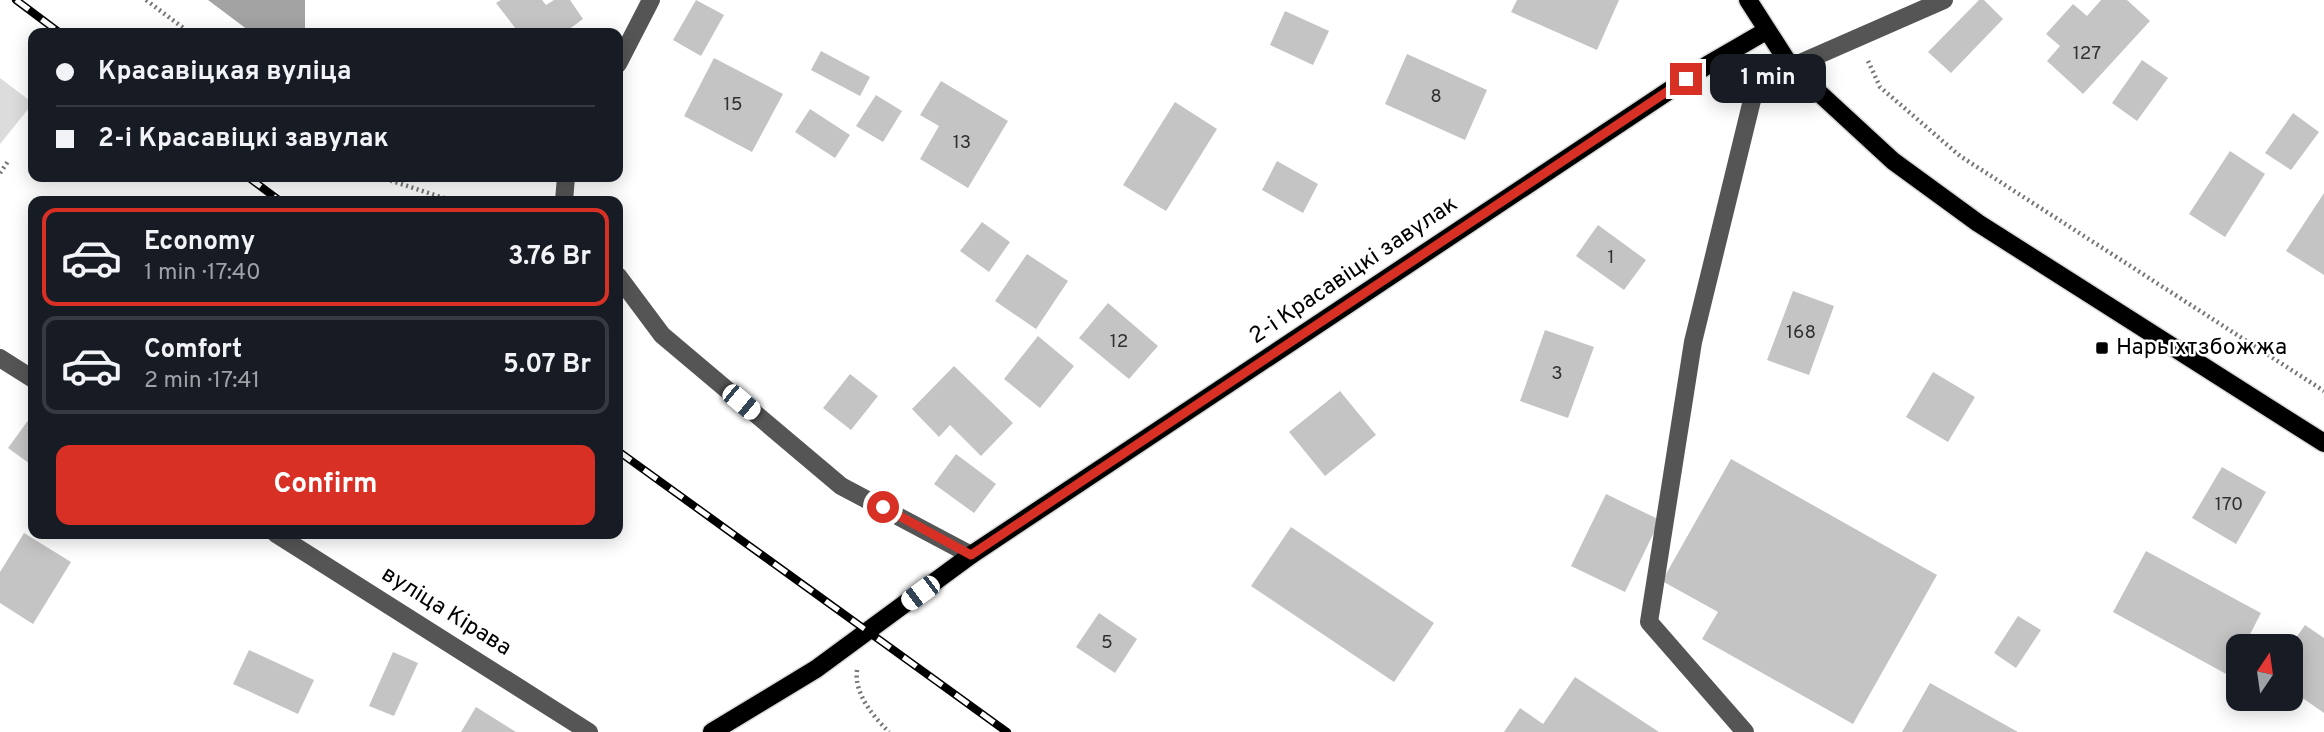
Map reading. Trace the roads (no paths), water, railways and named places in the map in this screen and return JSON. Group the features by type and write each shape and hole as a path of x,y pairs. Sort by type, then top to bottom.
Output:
{"main road":[{"path":"1748,0 1766,32 1791,67 1893,161 1978,223 2324,443"},
{"name":"2-і Красавіцкі завулак","path":"712,732 817,669 971,555 1709,64 1766,32"}],"street":[{"path":"623,54 651,0"},
{"path":"1745,732 1649,622 1693,342 1731,177 1754,92 1791,67 1944,0"},
{"path":"623,283 662,335 841,486 971,555"},
{"path":"0,358 28,376"},
{"name":"вуліца Кірава","path":"284,539 589,732"}],"railway":[{"path":"16,0 53,28"},
{"path":"255,182 273,196"},
{"path":"623,455 1007,732"}],"place":[{"name":"Нарыхтзбожжа","path":"2102,348"}]}
